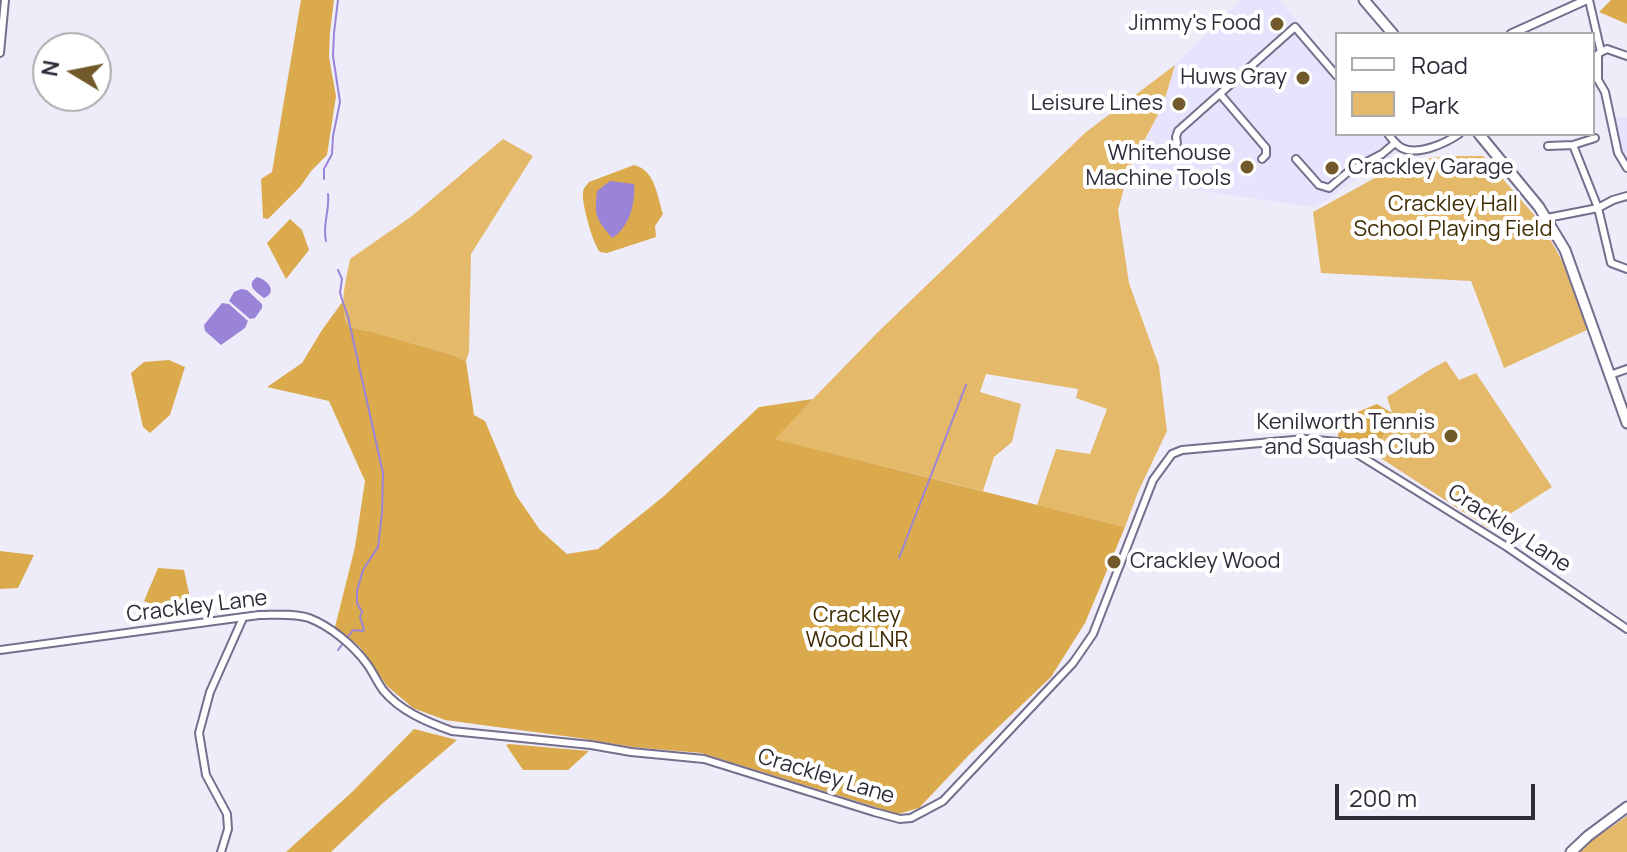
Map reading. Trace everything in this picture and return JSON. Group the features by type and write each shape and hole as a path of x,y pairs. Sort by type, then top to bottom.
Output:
{"main road":[{"path":"1364,0 1391,32"},
{"path":"1481,136 1529,194 1560,240 1574,271 1627,423"},
{"path":"1571,852 1627,807"}],"street":[{"path":"0,53 5,0"},
{"path":"1515,32 1587,0 1601,52"},
{"path":"1177,143 1178,131 1295,27 1335,74"},
{"path":"1627,56 1607,49 1598,54 1597,59 1598,80 1605,92 1618,153 1627,168"},
{"path":"1220,94 1266,148 1262,159"},
{"path":"1390,136 1406,150 1445,143 1456,136"},
{"path":"1548,146 1573,145 1595,138"},
{"path":"1296,159 1319,185 1329,188 1348,172 1382,154 1395,143"},
{"path":"1573,145 1598,208 1611,263 1627,269"},
{"path":"1547,218 1598,208 1627,196"},
{"path":"1610,375 1627,369"},
{"name":"Crackley Lane","path":"0,650 243,618 289,615 307,618 343,639 366,663 384,691 412,714 452,731 704,759 900,819 911,818 943,801 1073,663 1093,634 1153,480 1172,454 1182,450 1305,439 1338,442 1507,547 1627,629"},
{"path":"221,852 228,829 227,814 206,775 199,733 210,692 243,618"}],"shaded area":[{"path":"1241,0 1280,0 1335,66 1335,136 1396,136 1400,140 1397,152 1391,155 1393,160 1312,207 1127,180 1163,105 1175,65"},
{"path":"1615,117 1627,117 1627,159 1621,152"},
{"path":"610,181 634,184 627,222 612,238 596,212 597,191"},
{"path":"257,277 270,286 270,293 264,298 252,286"},
{"path":"247,290 262,304 255,318 250,319 229,301 234,292"},
{"path":"222,303 229,304 248,321 245,328 221,345 205,331 204,325"}],"green space":[{"path":"301,0 334,0 329,57 336,96 327,155 268,219 263,218 261,179 272,172"},
{"path":"1611,0 1627,0 1627,24 1599,12"},
{"path":"1175,65 1163,105 1129,170 1118,210 1129,283 1159,366 1167,431 1125,527 1037,505 1056,449 1090,454 1107,409 1076,398 1078,389 986,374 980,392 1021,404 1012,442 994,457 983,491 774,439 878,332 1086,132"},
{"path":"503,139 533,156 471,254 469,352 466,361 349,327 343,302 350,259 412,216"},
{"name":"Crackley Hall School Playing Field","path":"1447,156 1483,156 1542,224 1563,263 1587,330 1504,368 1471,281 1321,273 1313,212 1404,162"},
{"path":"634,165 647,172 657,191 663,214 655,226 656,237 607,253 600,252 586,215 584,189 589,182"},
{"path":"290,219 302,230 309,250 286,279 267,243"},
{"name":"Crackley Wood LNR","path":"343,301 349,327 466,361 474,415 485,421 516,495 540,530 567,554 598,549 664,496 759,407 813,399 775,439 1125,527 1085,623 1051,677 970,754 919,808 898,814 701,753 632,747 445,720 413,708 387,686 359,646 335,627 355,547 365,481 329,401 267,387 302,363"},
{"path":"169,360 185,367 170,415 150,433 143,427 131,373 144,362"},
{"name":"Kenilworth Tennis and Squash Club","path":"1446,361 1459,380 1476,373 1552,487 1488,528 1376,455 1392,413 1387,397"},
{"path":"1377,404 1392,413 1376,455 1338,437 1338,420"},
{"path":"0,551 34,555 18,588 0,589"},
{"path":"158,568 184,570 193,612 168,609 144,601"},
{"path":"414,729 457,740 331,852 286,852 352,792"},
{"path":"506,745 589,751 568,770 523,770"},
{"path":"1627,816 1627,852 1580,852 1584,846"}],"waterway":[{"path":"324,179 324,169 332,154 340,102 333,56 338,0"},
{"path":"326,241 328,194"},
{"path":"338,270 342,279 340,293 383,473 378,547 363,570 357,591 364,629 353,630 338,650"},
{"path":"899,558 966,385"}],"place":[{"name":"Jimmy's Food","path":"1277,24"},
{"name":"Huws Gray","path":"1303,78"},
{"name":"Leisure Lines","path":"1179,104"},
{"name":"Whitehouse Machine Tools","path":"1247,167"},
{"name":"Crackley Garage","path":"1332,168"},
{"name":"Kenilworth Tennis and Squash Club","path":"1451,436"},
{"name":"Crackley Wood","path":"1114,562"}]}
